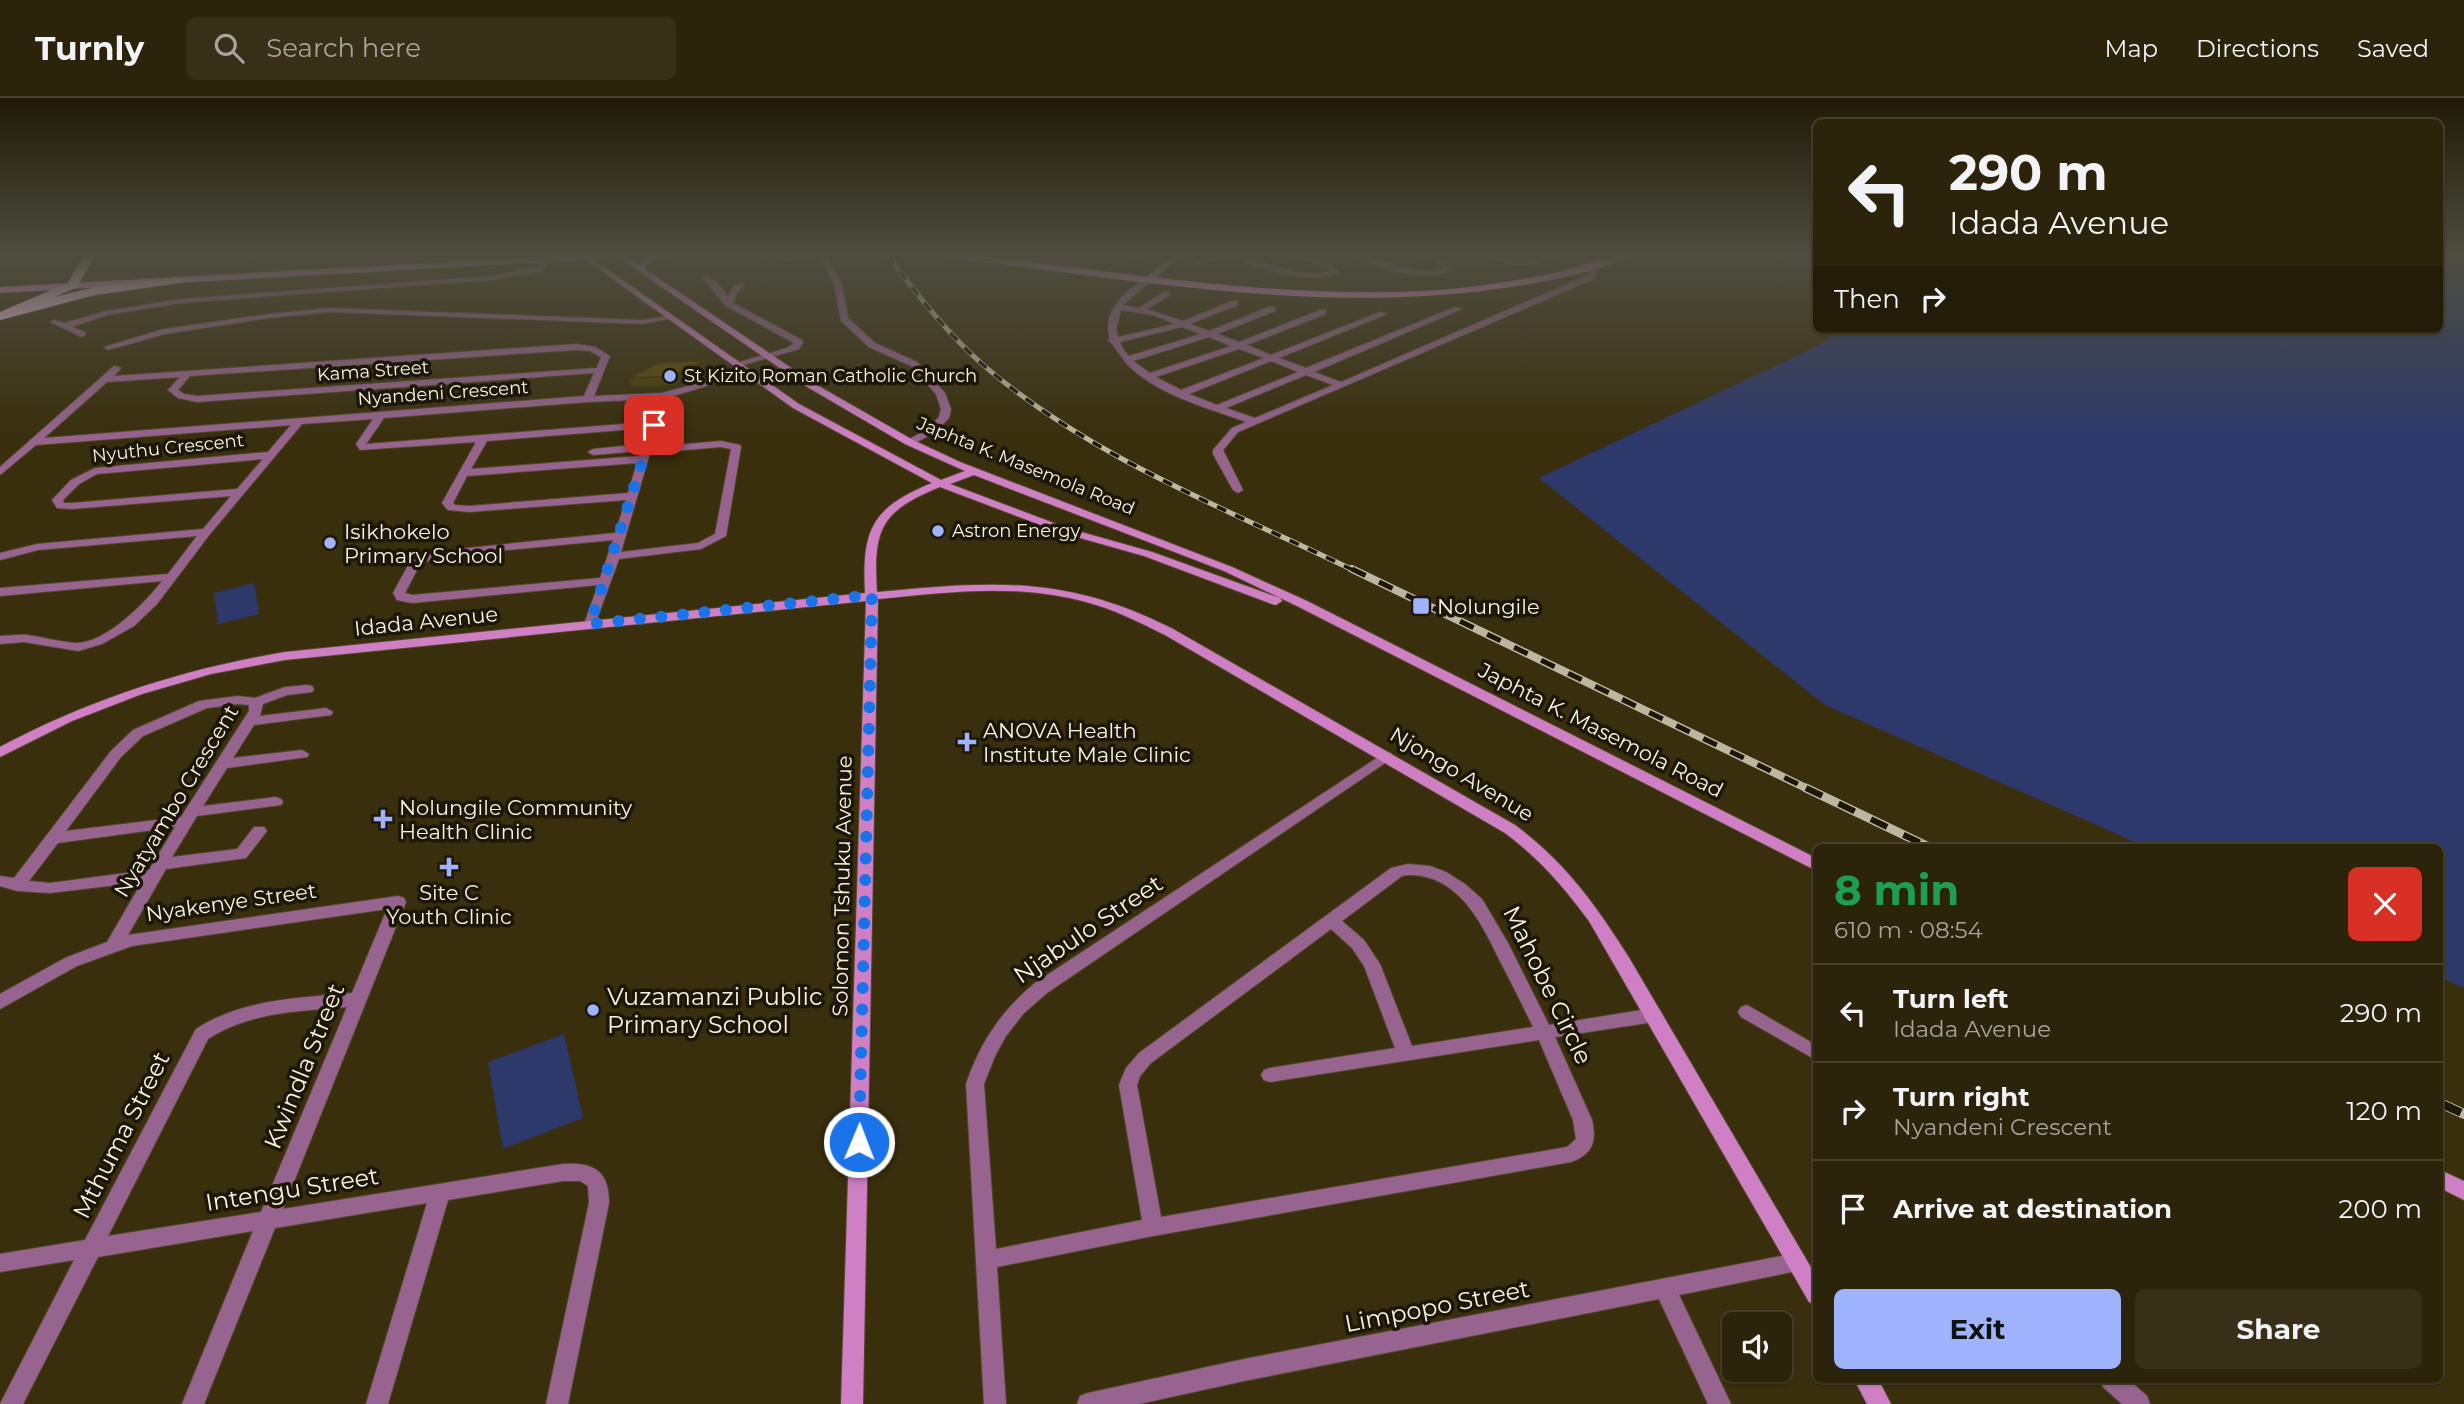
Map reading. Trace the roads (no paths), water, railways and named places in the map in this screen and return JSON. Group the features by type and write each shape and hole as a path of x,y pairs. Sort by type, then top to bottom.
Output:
{"main road":[{"name":"Japhta K. Masemola Road","path":"667,316 780,395 869,447 941,484 1063,530 1148,554 1226,581 1364,637"},
{"name":"Japhta K. Masemola Road","path":"710,316 769,356 806,387 909,442 974,471 1228,569 1303,604 1813,862"},
{"path":"780,395 790,392"},
{"name":"Solomon Tshuku Avenue","path":"852,1404 871,552 878,526 892,510 941,484 974,471"},
{"name":"Njongo Avenue","path":"872,595 1000,586 1056,590 1104,602 1169,632 1510,829 1536,849 1595,917 1813,1291"},
{"name":"Idada Avenue","path":"0,753 52,725 108,701 219,667 285,656 872,595"},
{"path":"2443,1180 2464,1191"},
{"path":"1867,1383 1880,1404"}],"street":[{"path":"65,326 97,316"},
{"path":"108,347 185,329 285,316"},
{"path":"484,316 641,322 670,318"},
{"path":"736,366 796,347 799,342 751,316"},
{"path":"843,316 872,345 914,364 940,393 946,409 944,418 931,431 909,442"},
{"path":"1114,316 1111,328 1112,340 1126,360 1148,377 1254,421"},
{"path":"1161,316 1341,385"},
{"path":"1112,340 1131,338 1205,316"},
{"path":"1126,360 1209,334 1254,316"},
{"path":"1148,377 1313,316"},
{"path":"1183,393 1379,316"},
{"path":"1218,408 1441,316"},
{"path":"1238,490 1219,459 1218,450 1232,433 1254,421 1503,316"},
{"path":"54,322 82,334"},
{"path":"104,379 570,346 588,348 605,355 588,399"},
{"path":"0,471 117,368"},
{"name":"Kama Street","path":"188,373 173,390 181,396 197,399 600,370"},
{"name":"Nyandeni Crescent","path":"34,442 588,399 663,396 747,373"},
{"path":"590,624 614,556 663,396"},
{"path":"380,416 361,444 364,448 654,425"},
{"path":"0,640 24,638 63,646 90,644 130,623 153,601 206,532 299,422"},
{"path":"483,439 447,503 452,508 469,509 631,496"},
{"path":"465,473 720,444 736,447 720,536 713,542 695,548 614,556"},
{"path":"593,452 646,452"},
{"name":"Nyuthu Crescent","path":"240,492 72,506 61,506 57,500 75,482 95,471 270,456"},
{"path":"0,557 37,547 206,532"},
{"path":"604,581 412,599 401,597 399,593 414,564 432,554 618,536"},
{"path":"0,592 171,577"},
{"path":"256,702 285,691 307,689"},
{"name":"Nyatyambo Crescent","path":"18,886 116,754 138,733 204,704 229,700 256,702 256,711 114,944"},
{"path":"250,721 327,712"},
{"path":"224,764 302,754"},
{"name":"Njabulo Street","path":"995,1404 975,1084 993,1037 1010,1016 1041,988 1386,757"},
{"path":"54,838 276,802"},
{"path":"0,881 18,886 50,888 241,854 259,831"},
{"name":"Mahobe Circle","path":"987,1260 1153,1227 1571,1154 1585,1142 1585,1123 1483,912 1463,891 1423,868 1407,868 1397,872 1145,1058 1132,1073 1128,1085 1153,1227"},
{"name":"Nyakenye Street","path":"0,1002 71,962 114,944 146,936 398,902"},
{"name":"Kwindla Street","path":"193,1404 398,902"},
{"path":"1331,920 1358,944 1372,964 1406,1053"},
{"name":"Mthuma Street","path":"11,1404 202,1034 217,1022 240,1015 357,999"},
{"path":"1747,1012 1813,1051"},
{"path":"1270,1075 1654,1015"},
{"name":"Intengu Street","path":"0,1263 575,1171 591,1176 599,1187 599,1203 557,1404"},
{"path":"377,1404 440,1193"},
{"name":"Limpopo Street","path":"1087,1404 1270,1365 1797,1262"},
{"path":"1665,1288 1720,1404"},
{"path":"2115,1383 2139,1404"}],"railway":[{"path":"936,316 982,364 1068,427 1161,480 1355,571"},
{"path":"1352,569 1810,790"},
{"path":"1806,788 1923,844"},
{"path":"2443,1104 2464,1114"}],"place":[{"name":"St Kizito Roman Catholic Church","path":"670,376"},
{"name":"Astron Energy","path":"938,531"},
{"name":"Isikhokelo Primary School","path":"330,543"},
{"name":"Nolungile","path":"1421,606"},
{"name":"ANOVA Health Institute Male Clinic","path":"967,742"},
{"name":"Nolungile Community Health Clinic","path":"383,819"},
{"name":"Site C Youth Clinic","path":"449,867"},
{"name":"Vuzamanzi Public Primary School","path":"593,1010"}]}
